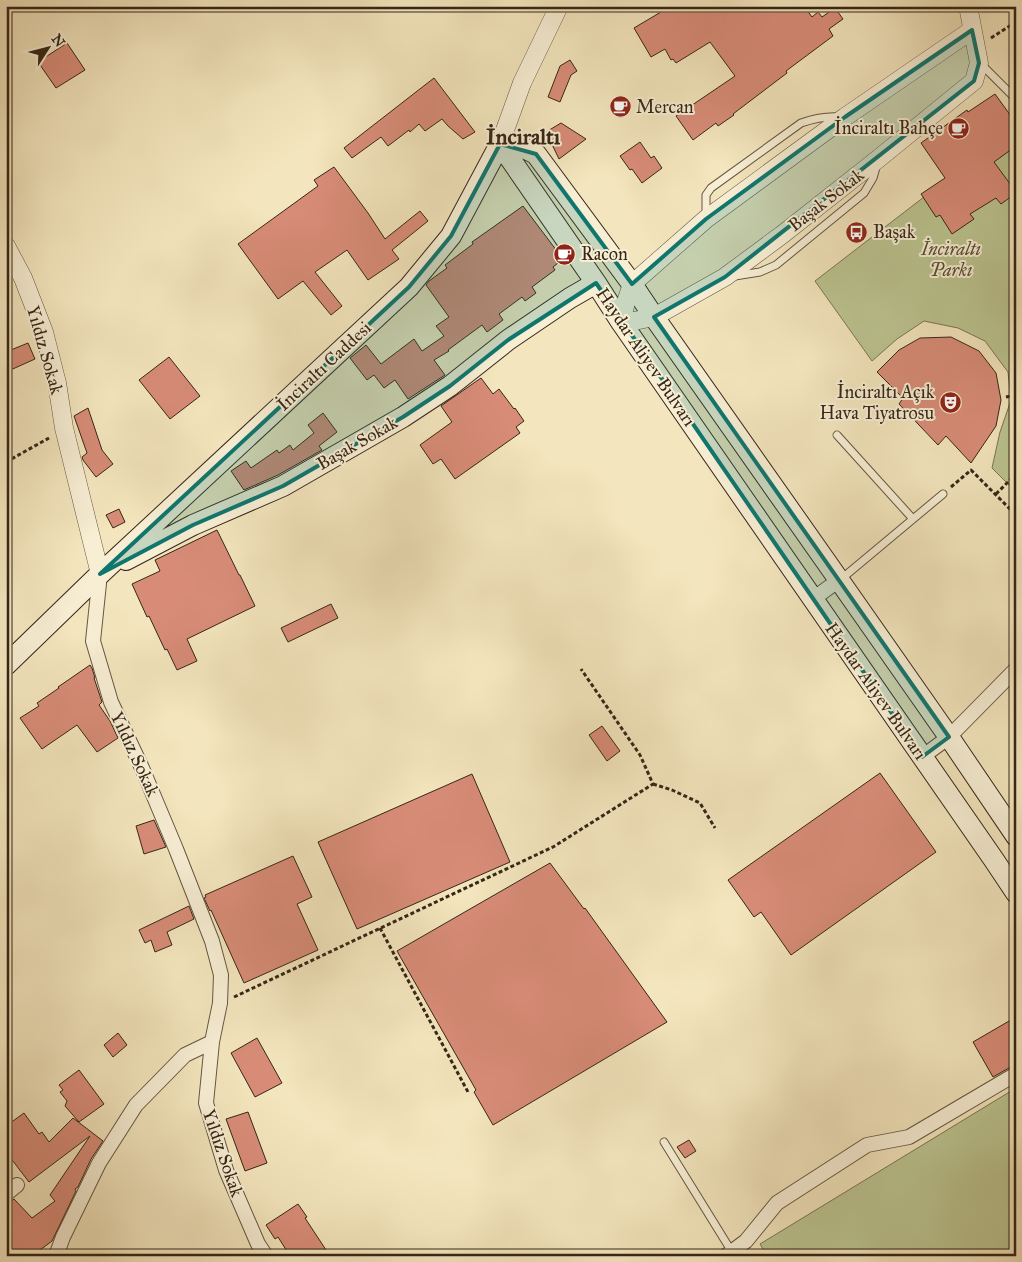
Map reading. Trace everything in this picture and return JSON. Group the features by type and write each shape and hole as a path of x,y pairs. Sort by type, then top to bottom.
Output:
{"main road":[{"name":"Haydar Aliyev Bulvarı","path":"500,144 1016,893"},
{"name":"Haydar Aliyev Bulvarı","path":"500,144 526,149 536,154 632,284 949,737 1016,836"},
{"name":"İnciraltı Caddesi","path":"6,665 100,574 409,287 452,236 500,144"},
{"name":"Başak Sokak","path":"100,574 168,537 283,486 388,426 450,386 515,334 596,283"}],"street":[{"name":"İnciraltı Caddesi","path":"500,144 522,82 560,6"},
{"path":"968,6 978,55"},
{"path":"621,322 632,284 706,219 845,117 972,30"},
{"name":"Başak Sokak","path":"621,322 654,317 725,278 878,159 974,81 978,55"},
{"name":"Yıldız Sokak","path":"6,246 23,278 44,332 57,383 64,428 100,574 93,642 111,702 176,848 212,941 221,975 220,1003 212,1042 206,1103 226,1170 258,1244 266,1256"},
{"path":"813,599 839,580"},
{"path":"922,757 949,737 1016,669"},
{"path":"56,1256 63,1237 99,1163 136,1105 185,1055 212,1042"},
{"path":"729,1254 746,1241 776,1203 867,1145 909,1137 1016,1074"},
{"path":"6,1194 17,1185"}],"lane":[{"path":"978,55 1016,99"},
{"path":"837,435 913,519"},
{"path":"839,580 942,494"},
{"path":"664,1142 729,1254"}],"path":[{"path":"1014,6 1016,11"},
{"path":"978,55 1016,22"},
{"path":"1006,397 1016,395"},
{"path":"6,462 64,428"},
{"path":"942,494 971,470 1016,515"},
{"path":"996,494 1016,474"},
{"path":"581,669 640,755 653,784 672,790 700,803 715,828"},
{"path":"220,1003 553,847 653,784"},
{"path":"380,928 468,1092"}],"highlighted area":[{"path":"972,30 979,63 974,81 725,277 654,317 949,737 922,757 596,283 508,340 450,386 403,417 283,486 193,525 100,574 409,287 451,236 500,144 536,154 632,284 706,219 845,117"}],"green space":[{"name":"İnciraltı Parkı","path":"1016,126 1016,492 992,468 1000,432 1011,400 1008,372 985,341 958,328 924,321 897,339 872,361 815,281"},
{"path":"1016,1088 1016,1256 767,1256 760,1244"}],"building":[{"path":"671,6 804,6 812,17 818,12 822,17 835,8 843,19 829,29 833,36 786,71 787,73 734,115 718,126 716,123 693,140 676,116 735,76 710,42 676,63 673,59 671,60 665,49 651,57 634,28"},
{"path":"67,43 85,70 56,88 38,62"},
{"path":"570,60 577,71 571,75 560,102 548,97 560,66"},
{"path":"434,78 475,132 463,139 442,119 425,131 419,124 388,146 381,137 352,158 344,148"},
{"path":"995,94 1016,123 1016,146 994,162 1016,193 1001,204 996,198 970,214 974,219 952,234 940,215 936,217 921,194 945,178 921,143 967,110 968,112"},
{"path":"561,123 586,139 559,159 546,132"},
{"path":"640,142 651,158 654,156 662,168 642,183 620,156"},
{"path":"334,167 385,239 420,211 428,221 392,250 399,259 368,280 347,250 315,272 342,306 331,315 303,281 278,299 238,244 318,186 314,180"},
{"path":"523,206 563,259 553,267 555,270 532,287 536,293 525,301 522,297 499,314 503,320 487,332 482,325 449,351 434,360 445,375 408,399 395,380 384,388 374,375 367,380 350,358 366,345 381,364 414,339 422,351 444,336 436,326 449,317 426,285 447,268 445,265 473,244 472,242"},
{"name":"İnciraltı Açık Hava Tiyatrosu","path":"951,337 979,351 996,373 1001,400 996,426 971,463 946,436 938,445 899,404 903,398 877,372 899,350 920,338"},
{"path":"28,343 35,359 6,372 6,352"},
{"path":"169,357 200,396 170,419 139,380"},
{"path":"481,378 493,394 499,389 524,421 516,427 520,433 455,479 441,459 433,464 420,445 452,422 441,406"},
{"path":"88,408 102,450 113,464 96,477 83,460 82,457 87,453 74,416"},
{"path":"323,413 337,432 319,446 322,450 278,475 244,490 231,471 246,461 251,468 277,450 279,453 290,445 293,450 314,433 308,425"},
{"path":"119,509 125,522 113,528 106,515"},
{"path":"217,530 255,606 187,639 197,661 177,670 149,616 147,617 132,584 160,571 155,560"},
{"path":"331,604 338,618 288,642 281,628"},
{"path":"90,665 102,702 99,705 110,721 118,738 97,752 77,725 42,749 20,718 39,706 37,703"},
{"path":"602,726 620,751 607,761 589,735"},
{"path":"880,773 936,852 791,955 761,912 754,917 728,880"},
{"path":"472,774 510,862 357,929 318,842"},
{"path":"154,820 166,847 144,854 136,826"},
{"path":"293,856 312,897 297,904 318,950 244,983 204,898 206,897 205,895"},
{"path":"550,863 585,908 667,1022 493,1125 474,1092 476,1090 397,951"},
{"path":"189,906 194,919 167,932 172,945 155,952 151,940 145,943 139,930"},
{"path":"1016,1017 1016,1064 993,1077 973,1042"},
{"path":"118,1033 127,1045 113,1057 104,1045"},
{"path":"257,1038 282,1083 255,1097 231,1053"},
{"path":"79,1070 104,1104 79,1122 65,1106 67,1101 60,1092 63,1090 59,1085"},
{"path":"248,1112 267,1163 245,1171 226,1119"},
{"path":"24,1113 39,1134 42,1132 49,1142 73,1118 103,1141 91,1159 78,1187 75,1189 76,1191 52,1241 32,1256 6,1256 6,1207 14,1199 32,1218 55,1201 50,1195 90,1136 29,1182 6,1152 6,1126"},
{"path":"689,1140 696,1151 685,1158 677,1147"},
{"path":"298,1204 330,1256 290,1256 278,1237 275,1239 266,1225"}],"place":[{"name":"Mercan","path":"620,107"},
{"name":"İnciraltı Bahçe","path":"959,128"},
{"name":"Başak","path":"857,232"},
{"name":"Racon","path":"565,254"},
{"name":"İnciraltı Açık Hava Tiyatrosu","path":"950,402"}],"district":[{"name":"İnciraltı","path":"523,136"}]}
